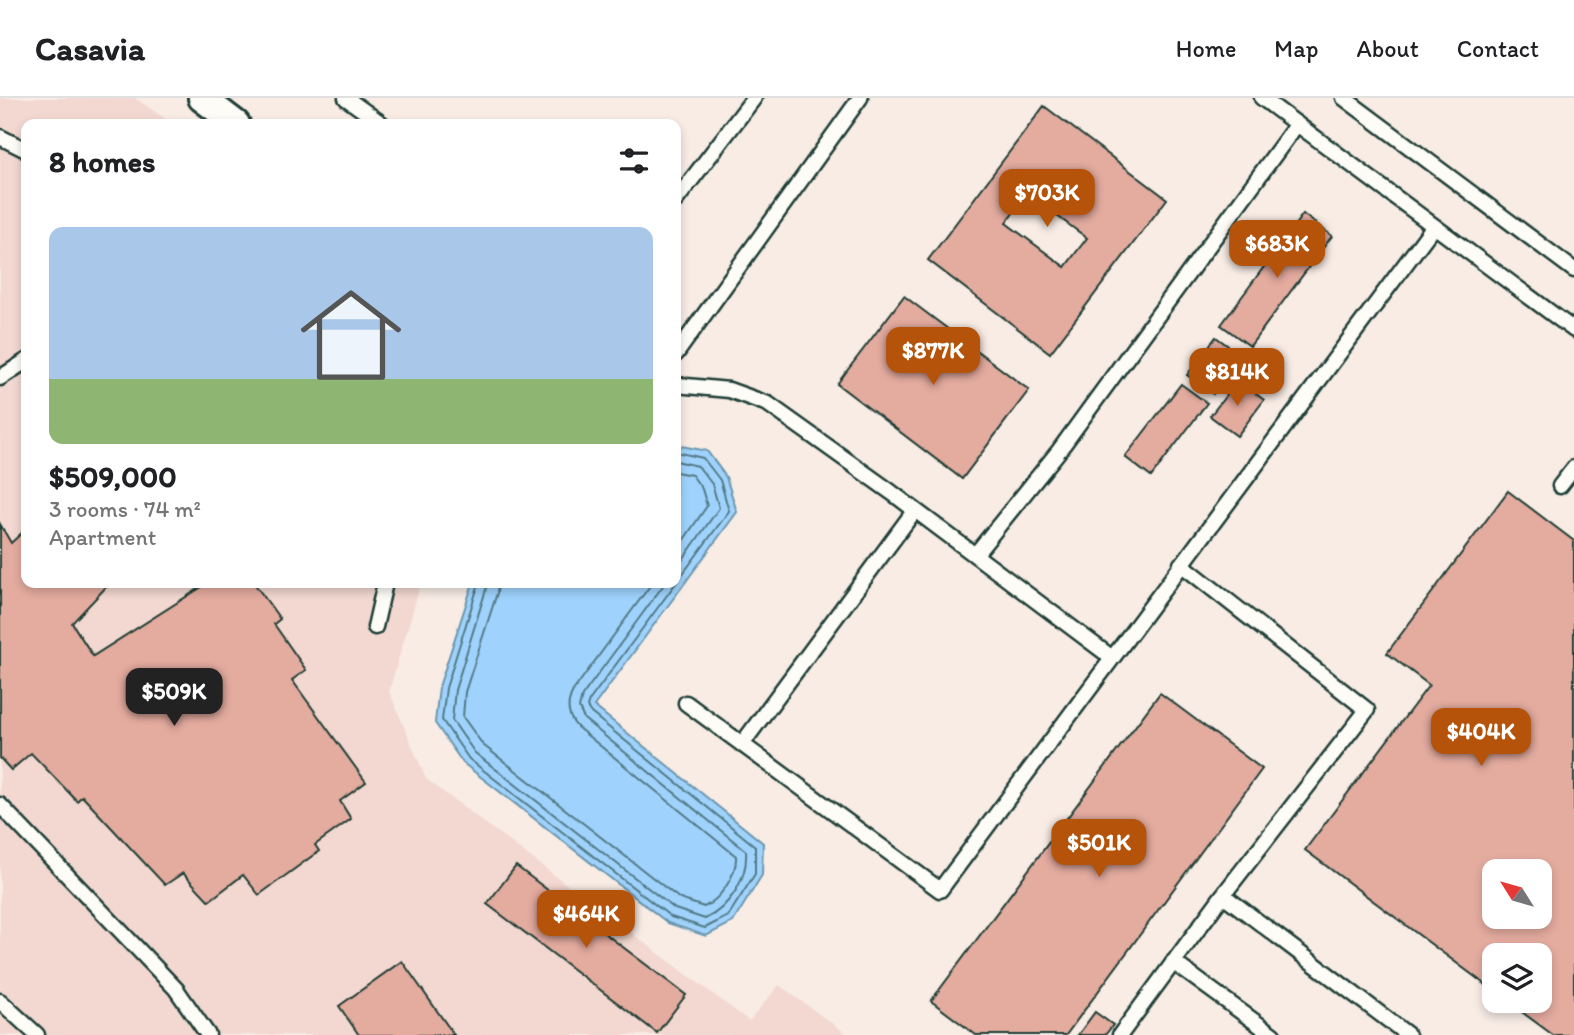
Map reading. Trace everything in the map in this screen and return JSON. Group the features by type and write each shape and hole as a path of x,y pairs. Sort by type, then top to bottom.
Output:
{"street":[{"path":"202,98 229,119"}],"lane":[{"path":"346,98 375,119"},
{"path":"681,193 754,98"},
{"path":"681,347 860,98"},
{"path":"1262,98 1574,330"},
{"path":"1344,98 1574,270"},
{"path":"975,555 1058,452 1297,124"},
{"path":"0,138 21,148"},
{"path":"686,703 940,890 1433,227"},
{"path":"0,378 21,364"},
{"path":"681,385 729,390 768,404 1111,657"},
{"path":"1560,486 1574,468"},
{"path":"742,744 915,510"},
{"path":"1120,1035 1223,895 1367,710 1181,564"},
{"path":"375,627 384,588"},
{"path":"0,805 176,989 208,1035"},
{"path":"1223,895 1409,1035"},
{"path":"1173,962 1273,1035"},
{"path":"0,1001 37,1035"}],"shaded area":[{"path":"0,98 135,98 166,119 21,119 21,588 420,588 389,691 426,779 749,1021 779,985 848,1035 0,1035"}],"water":[{"path":"681,446 707,451 726,477 737,512 681,588"},
{"path":"471,588 681,588 594,706 763,843 762,875 733,922 706,936 668,923 463,763 435,723 439,687"}],"building":[{"path":"1044,106 1167,199 1050,353 928,260","holes":["1027,194 1087,238 1065,267 1006,223"]},
{"path":"1303,214 1332,236 1250,346 1221,325"},
{"path":"904,296 1029,390 962,479 837,384"},
{"path":"1216,337 1242,356 1213,394 1187,375"},
{"path":"1238,380 1264,400 1237,436 1210,416"},
{"path":"1181,384 1207,403 1151,477 1125,457"},
{"path":"1508,491 1574,541 1574,1035 1553,1035 1523,1013 1552,1013 1552,943 1482,943 1482,982 1305,850 1429,685 1387,653"},
{"path":"0,524 11,543 21,534 21,588 105,588 72,623 93,656 200,588 258,588 280,619 274,624 306,670 292,680 366,782 340,801 351,819 315,845 319,851 259,895 243,875 209,901 183,873 165,885 82,796 77,801 31,753 11,770 0,758"},
{"path":"1160,693 1262,769 1066,1035 976,1035 931,1001"},
{"path":"516,866 686,995 657,1033 487,904"},
{"path":"402,961 454,1035 359,1035 339,1006"},
{"path":"1095,1012 1113,1025 1105,1035 1078,1035"}]}
